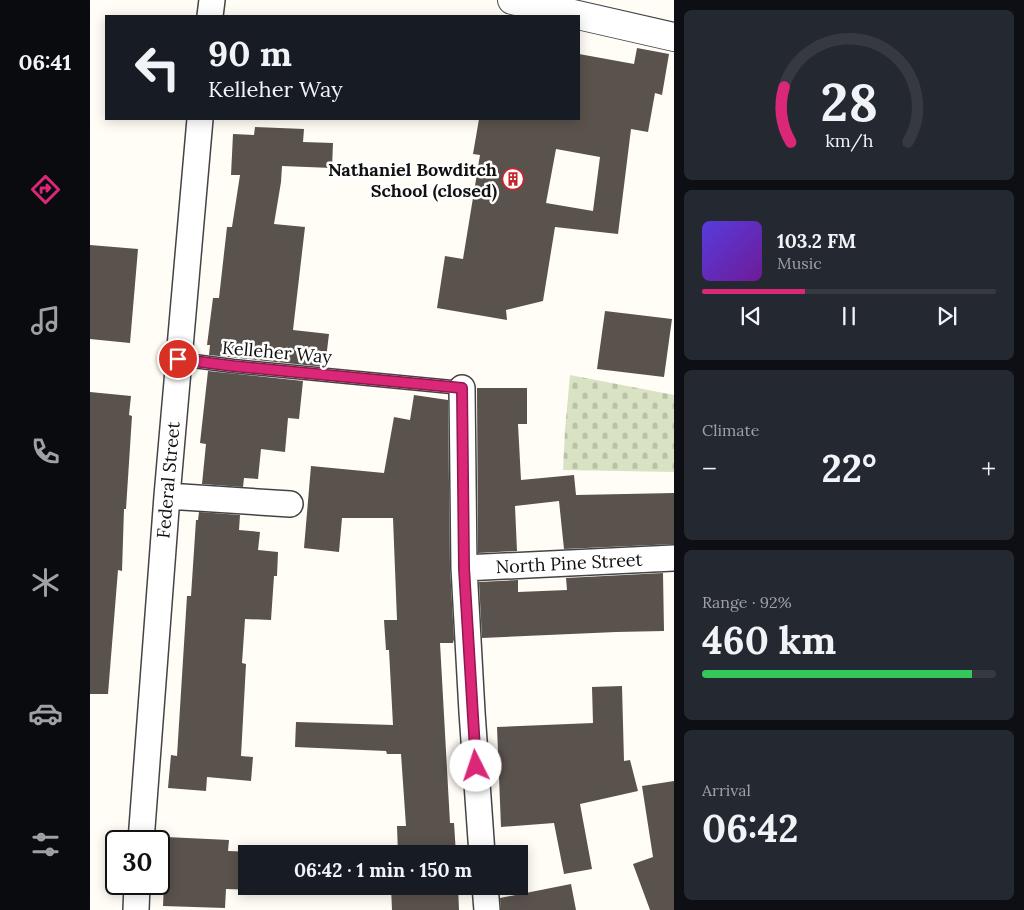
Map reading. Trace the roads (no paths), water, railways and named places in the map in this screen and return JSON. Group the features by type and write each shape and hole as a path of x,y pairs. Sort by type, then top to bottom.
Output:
{"street":[{"path":"210,15 212,0"},
{"path":"512,0 578,15"},
{"path":"580,16 674,37"},
{"name":"Federal Street","path":"142,830 178,359 200,120"},
{"path":"462,388 464,568 481,845"},
{"path":"167,496 290,504"},
{"name":"North Pine Street","path":"464,568 674,558"},
{"path":"136,910 137,895"},
{"path":"486,895 487,910"}],"lane":[{"name":"Kelleher Way","path":"178,359 462,388"}],"place":[{"name":"Nathaniel Bowditch School (closed)","path":"513,179"}]}
